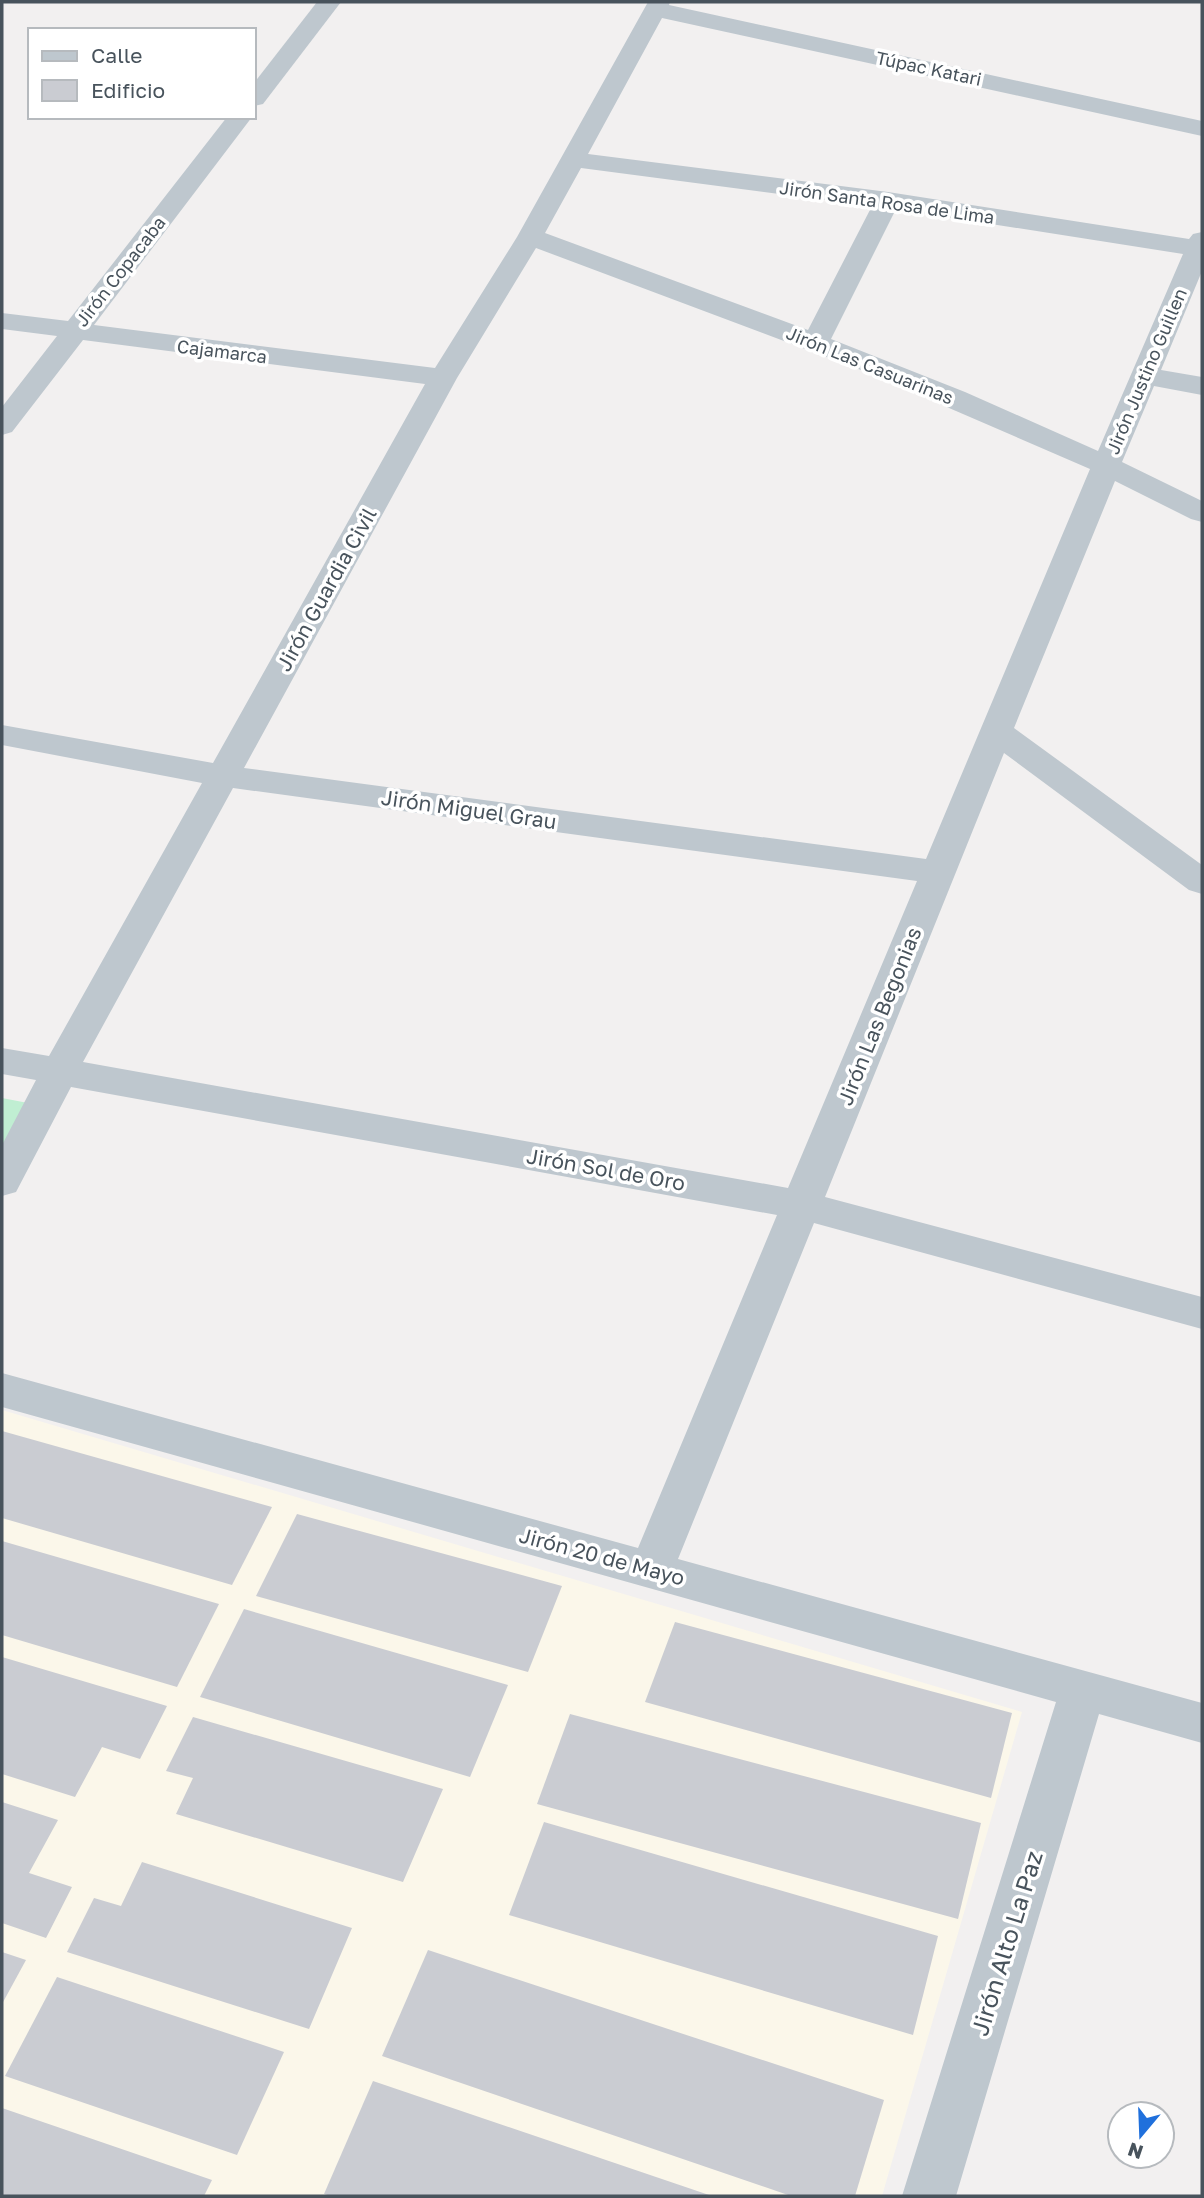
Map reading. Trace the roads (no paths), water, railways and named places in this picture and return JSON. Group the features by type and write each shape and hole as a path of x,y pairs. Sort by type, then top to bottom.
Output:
{"street":[{"path":"256,96 330,2"},
{"name":"Túpac Katari","path":"657,5 1202,128"},
{"name":"Jirón Guardia Civil","path":"2,1182 60,1070 443,378 530,237 657,5"},
{"name":"Jirón Copacaba","path":"2,426 238,119"},
{"name":"Jirón Santa Rosa de Lima","path":"571,159 888,200 1201,246"},
{"path":"816,341 888,200"},
{"name":"Jirón Las Casuarinas","path":"530,237 816,341 1107,463 1202,513"},
{"name":"Jirón Justino Guillen","path":"1107,463 1201,246"},
{"name":"Cajamarca","path":"2,321 443,378"},
{"path":"1144,375 1202,386"},
{"name":"Jirón Las Begonias","path":"651,1570 1107,463"},
{"path":"996,731 1202,882"},
{"name":"Jirón Miguel Grau","path":"2,735 223,776 938,873"},
{"name":"Jirón Sol de Oro","path":"2,1061 801,1205 1202,1313"},
{"name":"Jirón 20 de Mayo","path":"2,1390 1202,1723"},
{"name":"Jirón Alto La Paz","path":"929,2196 1083,1689"}]}
